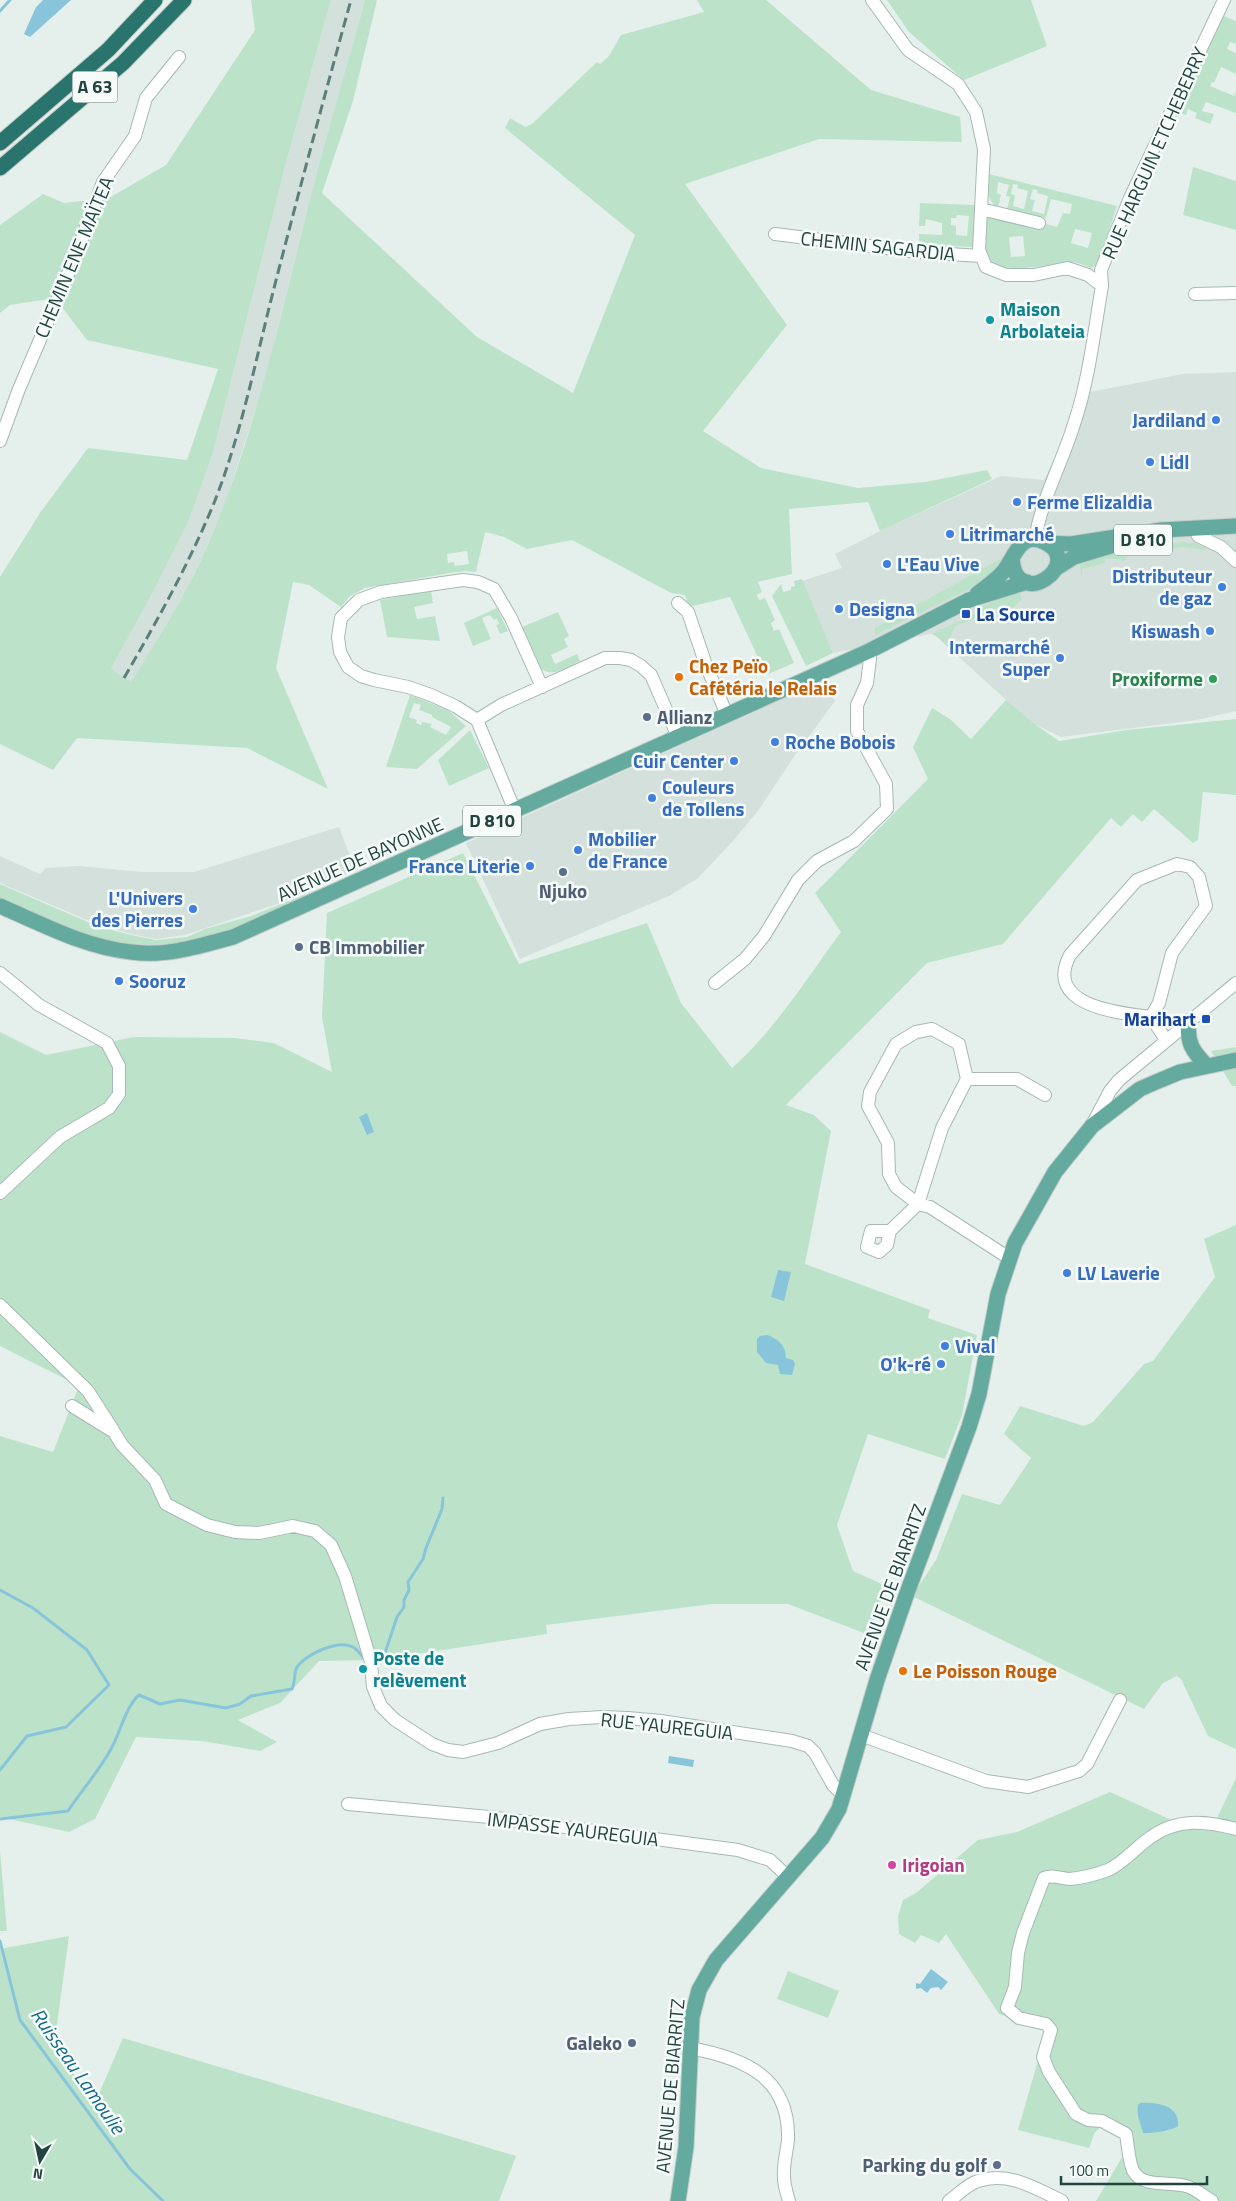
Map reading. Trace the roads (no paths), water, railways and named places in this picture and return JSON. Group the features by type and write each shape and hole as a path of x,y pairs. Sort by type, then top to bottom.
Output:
{"highway":[{"name":"A 63","path":"0,143 108,50 155,0"},
{"name":"A 63","path":"0,168 123,63 184,0"}],"main road":[{"path":"1041,541 1056,554 1056,569 1044,581 1036,583 1027,582 1016,573 1012,559 1020,545 1041,541 1071,544 1161,530 1236,526"},
{"name":"D 810","path":"1056,569 1074,557 1115,545 1155,538 1198,536 1220,541 1236,535"},
{"name":"D 810","path":"969,600 999,576 1012,559"},
{"name":"D 810","path":"969,600 1027,582"},
{"name":"AVENUE DE BAYONNE","path":"0,906 76,939 106,948 132,952 157,953 189,949 233,938 869,651 969,600"},
{"path":"1189,1022 1189,1044 1195,1054 1207,1066"},
{"name":"AVENUE DE BIARRITZ","path":"678,2201 686,2147 690,2048 694,2007 699,1990 716,1960 822,1838 833,1820 843,1795 907,1593 969,1427 979,1394 998,1294 1015,1243 1055,1172 1092,1126 1140,1089 1180,1072 1236,1060"}],"street":[{"path":"872,0 908,50 958,84 976,112 984,149 979,250 986,267 1006,275 1034,275 1067,268 1088,275 1102,286"},
{"name":"RUE HARGUIN ETCHEBERRY","path":"1041,541 1048,490 1065,450 1083,394 1102,286 1101,270 1123,215 1224,0"},
{"name":"CHEMIN ENE MAÏTEA","path":"0,441 19,389 76,255 103,182 135,136 146,98 179,57"},
{"path":"981,209 1039,223"},
{"name":"CHEMIN SAGARDIA","path":"775,234 917,252 981,256"},
{"path":"1195,294 1236,292"},
{"path":"1235,556 1220,541 1221,531 1236,530"},
{"path":"515,811 478,720 431,695 408,687 361,676 348,667 340,652 338,637 341,618 359,600 381,592 462,580 478,582 494,589 511,618 542,687"},
{"path":"678,603 688,612 706,665 727,715"},
{"path":"714,983 751,951 764,936 798,880 817,861 854,841 887,809 886,784 857,731 856,705 867,683 869,651"},
{"path":"478,720 501,704 605,658 631,660 652,675 678,737"},
{"path":"1151,1017 1159,1003 1172,953 1206,906 1199,877 1190,867 1177,864 1138,880 1070,955 1065,965 1067,983 1079,999 1101,1010 1151,1017 1166,1040"},
{"path":"0,973 39,1005 107,1043 119,1066 119,1094 109,1108 60,1138 0,1193"},
{"path":"1092,1126 1110,1091 1166,1040 1236,982"},
{"path":"890,1231 918,1204 942,1128 967,1079 959,1044 932,1029 916,1032 896,1044 870,1092 868,1106 888,1143 889,1174 896,1187 918,1204 930,1207 1009,1258"},
{"path":"967,1079 1017,1079 1045,1095"},
{"path":"0,1305 88,1391 114,1432"},
{"path":"72,1406 114,1432"},
{"name":"RUE YAUREGUIA","path":"114,1432 122,1444 155,1480 166,1504 207,1525 235,1532 259,1533 293,1526 315,1531 331,1545 345,1576 371,1662 373,1686 381,1706 395,1720 432,1744 448,1750 463,1752 477,1750 540,1724 569,1719 628,1718 661,1721 792,1741 808,1746 815,1753 833,1785 843,1795"},
{"path":"861,1735 986,1782 1028,1787 1078,1771 1087,1764 1120,1700"},
{"name":"IMPASSE YAUREGUIA","path":"348,1804 489,1817 738,1850 770,1860 788,1877"},
{"path":"1212,2201 1190,2187 1157,2183 1142,2179 1134,2174 1130,2165 1130,2150 1126,2134 1102,2121 1088,2120 1076,2114 1049,2072 1043,2057 1050,2030 1046,2024 1019,2018 1007,2008 1015,1988 1022,1933 1044,1878 1049,1876 1068,1879 1108,1870 1132,1855 1150,1837 1172,1825 1203,1822 1236,1829"},
{"path":"690,2048 736,2061 754,2069 770,2081 780,2098 787,2120 784,2170 789,2201"},
{"path":"949,2201 976,2181 994,2179 1019,2180 1062,2201"}],"water":[{"path":"43,0 71,0 30,37 24,34 36,7"},
{"path":"367,1113 374,1132 367,1135 359,1117"},
{"path":"778,1270 791,1272 784,1301 771,1297"},
{"path":"767,1335 781,1343 785,1349 786,1358 793,1360 795,1364 792,1375 780,1374 778,1365 766,1363 757,1352 757,1339 760,1336"},
{"path":"669,1756 694,1760 693,1767 668,1763"},
{"path":"931,1969 948,1982 941,1990 938,1987 931,1988 927,1993 921,1988 916,1989 916,1983 920,1984"},
{"path":"1140,2103 1160,2104 1171,2109 1178,2119 1178,2126 1162,2131 1143,2133 1138,2113 1138,2105"}],"waterway":[{"path":"0,11 10,0"},
{"path":"378,1657 384,1656 397,1617 404,1607 404,1600 409,1590 408,1582 423,1559 442,1509 443,1498"},
{"name":"Ruisseau Lamoulie","path":"0,1590 33,1608 87,1650 109,1685 66,1727 27,1736 0,1770"},
{"path":"0,1819 68,1811 106,1757 130,1706 139,1695 160,1704 180,1700 226,1708 240,1704 251,1696 292,1689 296,1669 300,1664 313,1654 330,1647 347,1645 354,1648 364,1658"},
{"name":"Ruisseau Lamoulie","path":"0,1941 20,2020 130,2169 163,2201"}],"railway":[{"path":"124,678 183,570 224,477 247,399 292,219 351,0"}],"place":[{"name":"Maison Arbolateia","path":"990,320"},
{"name":"Jardiland","path":"1216,420"},
{"name":"Lidl","path":"1150,462"},
{"name":"Ferme Elizaldia","path":"1017,502"},
{"name":"Litrimarché","path":"950,534"},
{"name":"L'Eau Vive","path":"887,564"},
{"name":"Distributeur de gaz","path":"1222,587"},
{"name":"Designa","path":"839,609"},
{"name":"La Source","path":"966,614"},
{"name":"Kiswash","path":"1210,631"},
{"name":"Intermarché Super","path":"1060,658"},
{"name":"Chez Peïo Cafétéria le Relais","path":"679,677"},
{"name":"Proxiforme","path":"1213,679"},
{"name":"Allianz","path":"647,717"},
{"name":"Roche Bobois","path":"775,742"},
{"name":"Cuir Center","path":"734,761"},
{"name":"Couleurs de Tollens","path":"652,798"},
{"name":"Mobilier de France","path":"578,850"},
{"name":"France Literie","path":"530,866"},
{"name":"Njuko","path":"563,872"},
{"name":"L'Univers des Pierres","path":"193,909"},
{"name":"CB Immobilier","path":"299,947"},
{"name":"Sooruz","path":"119,981"},
{"name":"Marihart","path":"1206,1019"},
{"name":"LV Laverie","path":"1067,1273"},
{"name":"Vival","path":"945,1346"},
{"name":"O'k-ré","path":"941,1364"},
{"name":"Poste de relèvement","path":"363,1669"},
{"name":"Le Poisson Rouge","path":"903,1671"},
{"name":"Irigoian","path":"892,1865"},
{"name":"Galeko","path":"632,2043"},
{"name":"Parking du golf","path":"997,2165"}]}
